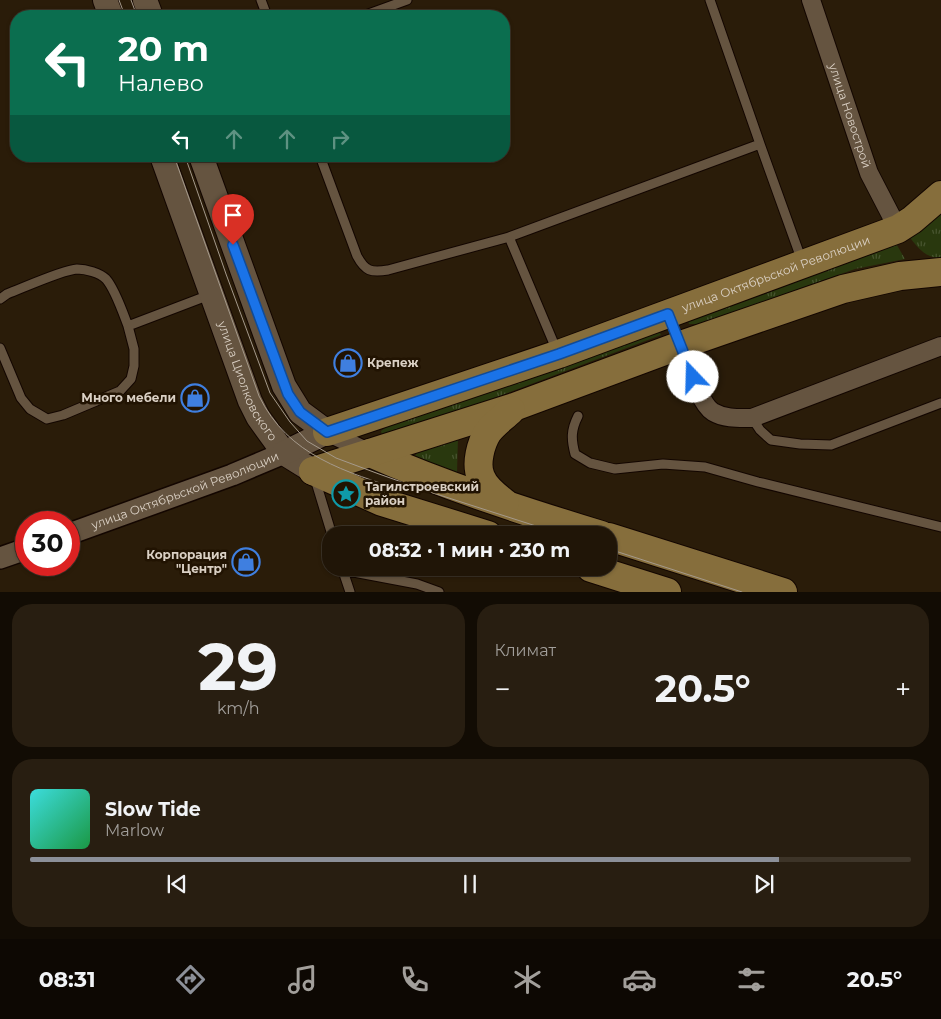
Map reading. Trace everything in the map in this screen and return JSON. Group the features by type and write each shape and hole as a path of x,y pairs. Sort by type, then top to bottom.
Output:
{"main road":[{"name":"улица Циолковского","path":"164,162 250,401 263,424 284,453 313,471 382,502 459,526"},
{"path":"203,162 284,386 300,412 327,432"},
{"name":"улица Октябрьской Революции","path":"284,453 327,432 559,354 898,229 912,220 941,195"},
{"path":"313,471 514,407 681,345 843,290 900,276 941,272"},
{"path":"668,314 681,345"},
{"path":"508,506 491,492 481,477 479,463 482,445 489,431 514,407"},
{"path":"370,453 401,467 508,506 572,526"},
{"path":"617,540 782,592"},
{"path":"616,576 667,592"}],"street":[{"name":"улица Новострой","path":"811,0 869,173 898,229"},
{"path":"681,345 699,393 712,412 729,418 752,418 941,346"},
{"path":"327,432 370,453"},
{"name":"улица Октябрьской Революции","path":"80,530 232,475 284,453"},
{"path":"0,558 15,553"}],"lane":[{"path":"380,10 407,0"},
{"path":"710,0 803,265"},
{"path":"322,162 357,256 366,268 376,272 509,237 760,144"},
{"path":"509,237 559,354"},
{"path":"0,299 7,294 63,273 77,269 94,272 106,279 118,300 134,349 134,366 131,379 120,391 63,415 47,418 30,409 21,398 0,348"},
{"path":"128,326 212,294"},
{"path":"752,418 760,430 771,440 800,444 831,445 941,403"},
{"path":"578,416 570,439 575,454 590,463 616,469 663,464 705,467 941,527"},
{"path":"313,471 329,526"},
{"path":"344,576 350,592"},
{"path":"370,576 439,592"}],"green space":[{"path":"941,210 941,258 935,258 918,248 908,235"},
{"path":"894,240 905,259 855,269 699,324 689,324 686,315"},
{"path":"656,325 661,335 383,440 381,431 399,418"},
{"path":"458,437 457,473 413,458 422,447"}],"tram line":[{"path":"119,0 123,10"},
{"path":"131,0 135,10"},
{"path":"176,162 259,396 271,417 302,447 321,459 361,477 405,491"},
{"path":"187,162 270,393 290,422 307,441 336,458 379,474 536,526"},
{"path":"617,552 742,592"}],"place":[{"name":"Крепеж","path":"348,363"},
{"name":"Много мебели","path":"195,398"},
{"name":"Тагилстроевский район","path":"346,494"},
{"name":"Корпорация \"Центр\"","path":"246,562"}],"route":[{"path":"233,245 288,394 300,412 327,432 453,388 559,354 668,314 693,377"}]}
